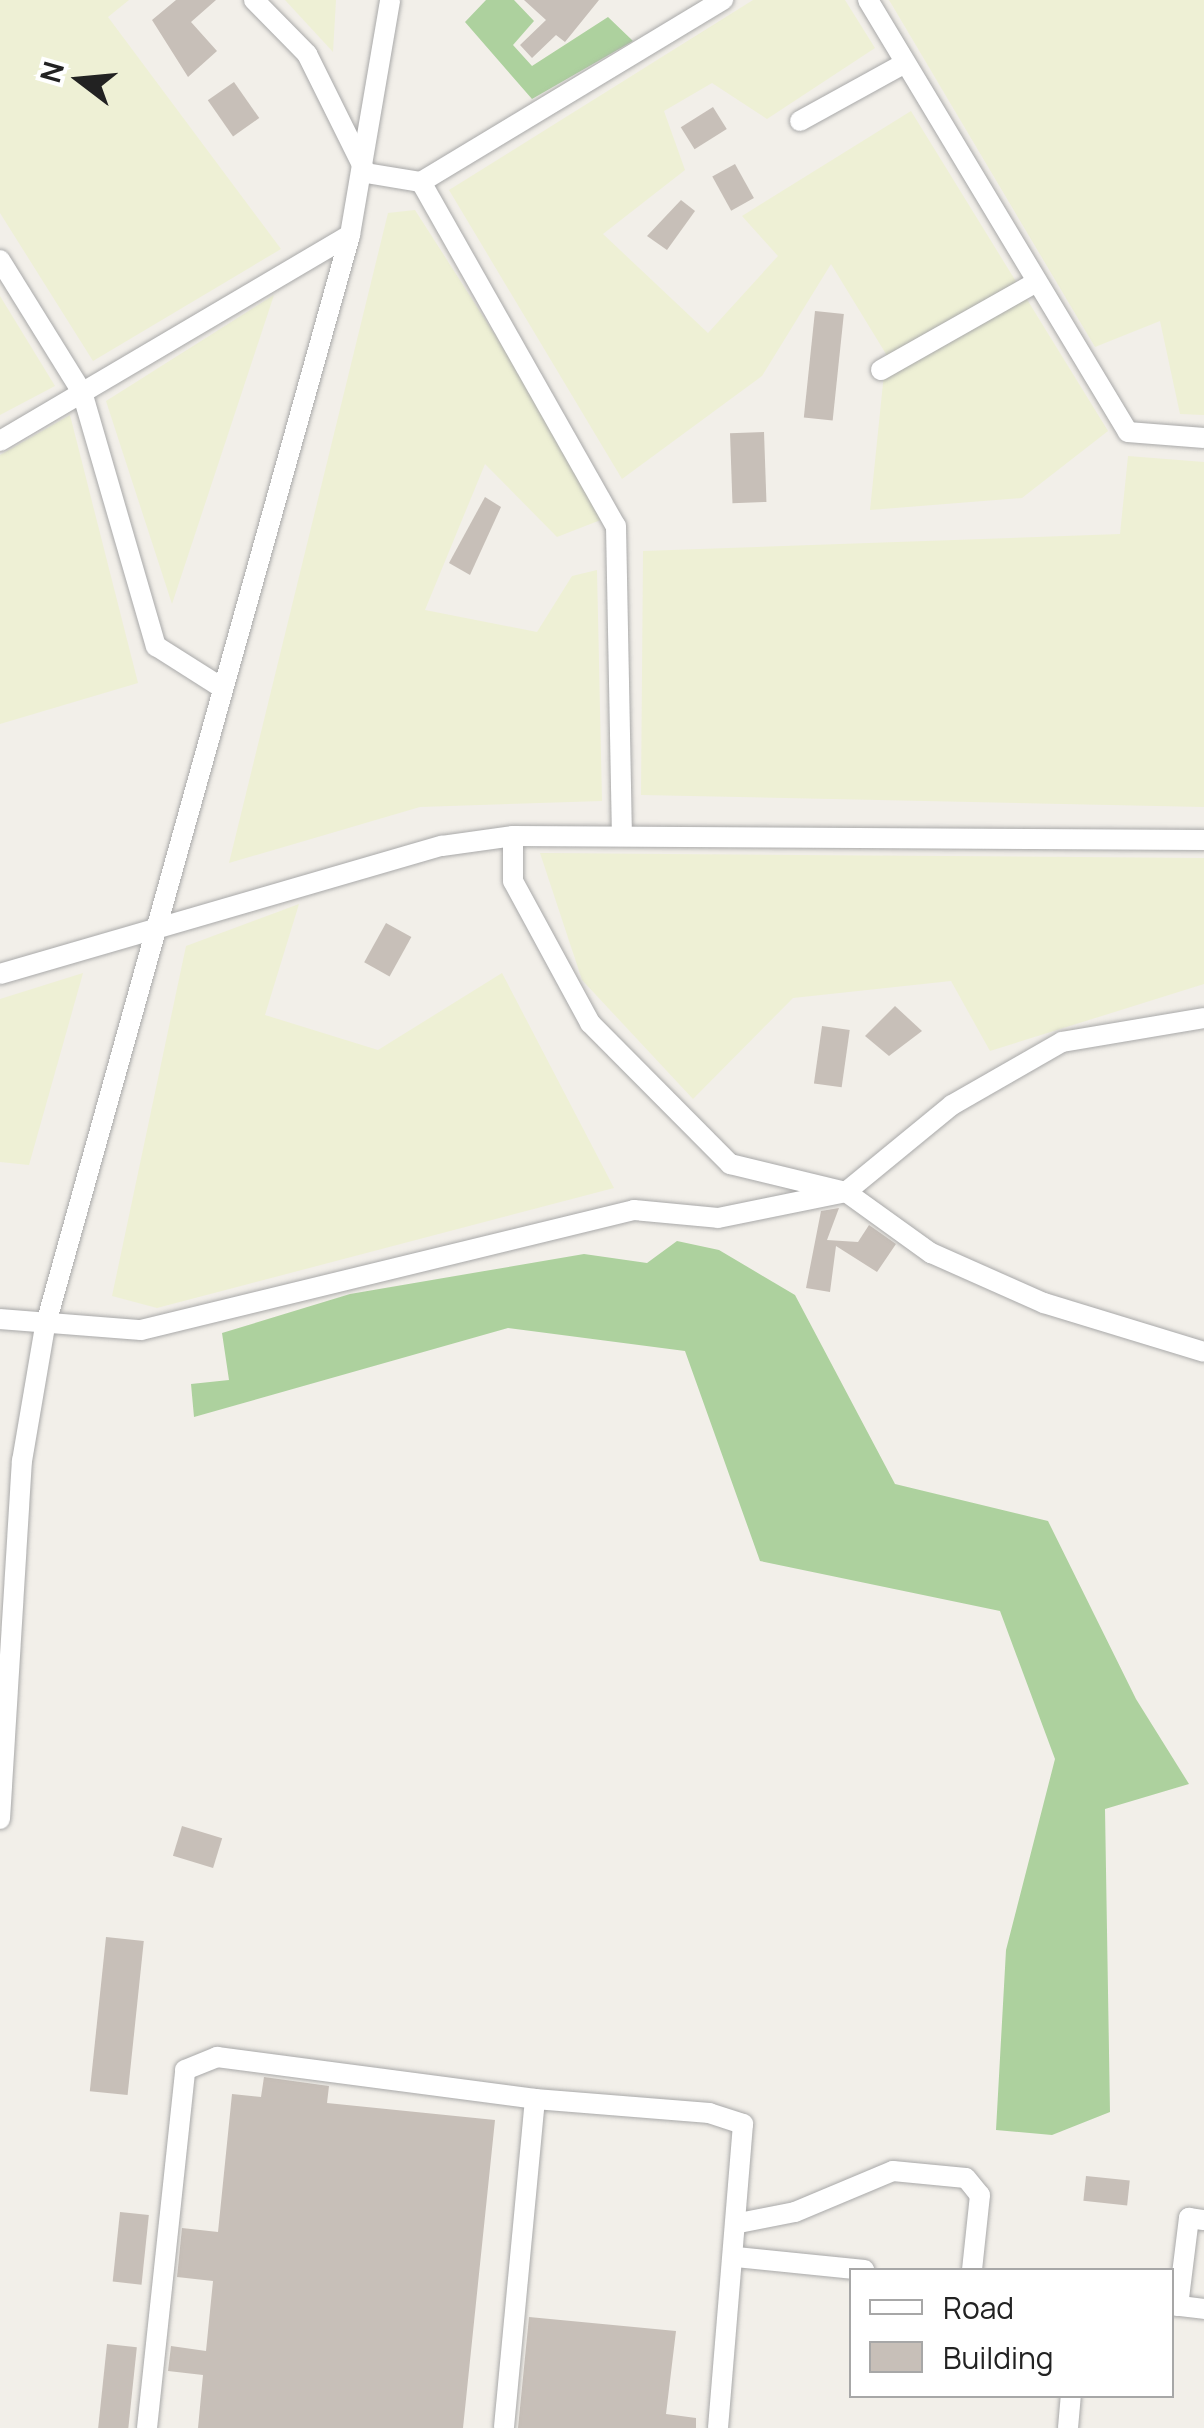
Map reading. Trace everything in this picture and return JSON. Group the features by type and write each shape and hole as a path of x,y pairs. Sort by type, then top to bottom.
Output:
{"street":[{"path":"254,0 307,54 366,173"},
{"path":"0,1819 22,1461 45,1327 151,930 350,235 366,173 390,0"},
{"path":"366,173 421,182 723,0"},
{"path":"868,0 1128,432 1204,438"},
{"path":"800,121 905,63"},
{"path":"421,182 616,526 622,834"},
{"path":"0,441 350,235"},
{"path":"0,260 82,392 156,646 220,686"},
{"path":"881,370 1035,283"},
{"path":"513,836 512,881 590,1023 730,1164 846,1192 931,1253 1044,1303 1204,1352"},
{"path":"0,974 428,850 513,836 1204,840"},
{"path":"0,1319 45,1327 140,1330 634,1210 718,1218 846,1192 952,1105 1062,1042 1204,1018"},
{"path":"146,2428 192,2062 217,2057 535,2099 739,2118 740,2223 718,2428"},
{"path":"504,2428 535,2099"},
{"path":"740,2223 795,2212 893,2171 966,2178 980,2194 972,2268"},
{"path":"1204,2220 1189,2218 1175,2305 1204,2309"},
{"path":"736,2256 849,2268"},
{"path":"1068,2428 1071,2398"}],"green space":[{"path":"0,0 129,0 108,17 281,249 93,361 0,213"},
{"path":"285,0 336,0 333,52"},
{"path":"486,0 514,0 534,21 513,45 532,66 608,17 633,41 532,99 465,22"},
{"path":"753,0 845,0 875,48 767,119 712,83 664,111 685,170 603,234 708,333 778,256 742,216 911,111 1108,431 1022,498 870,510 886,354 831,264 762,376 622,479 449,190"},
{"path":"889,0 1204,0 1204,415 1180,414 1160,321 1095,347"},
{"path":"415,210 611,516 557,537 485,464 425,610 537,632 572,576 597,570 602,801 420,807 229,863 388,213"},
{"path":"274,295 172,604 106,401"},
{"path":"0,296 55,386 0,415"},
{"path":"70,415 138,683 0,724 0,455"},
{"path":"1128,456 1204,462 1204,807 641,795 643,551 1120,534"},
{"path":"540,853 1204,858 1204,984 990,1051 951,981 793,998 693,1099 582,980"},
{"path":"299,904 265,1015 378,1050 502,973 614,1188 157,1308 112,1296 186,946"},
{"path":"83,973 29,1165 0,1162 0,999"},
{"path":"677,1241 719,1250 795,1295 895,1484 1048,1521 1136,1699 1189,1784 1105,1809 1110,2112 1052,2135 996,2130 1006,1950 1055,1759 1000,1611 760,1561 685,1351 508,1328 194,1417 191,1384 229,1380 222,1333 350,1294 584,1254 647,1263"}],"building":[{"path":"176,0 216,0 191,22 217,51 188,77 152,20"},
{"path":"524,0 599,0 565,42 556,35 532,58 520,45 546,20"},
{"path":"234,82 259,118 233,136 208,100"},
{"path":"713,107 727,129 695,149 681,127"},
{"path":"735,164 754,198 731,211 712,177"},
{"path":"681,200 695,211 667,250 647,236"},
{"path":"815,311 844,314 833,420 804,417"},
{"path":"764,432 766,502 732,503 730,433"},
{"path":"485,497 501,507 470,575 449,563"},
{"path":"386,923 411,937 390,976 364,962"},
{"path":"895,1006 922,1031 889,1056 865,1036"},
{"path":"822,1026 850,1030 842,1087 814,1083"},
{"path":"839,1208 827,1240 858,1242 869,1225 896,1244 877,1272 836,1246 830,1292 806,1288 821,1211"},
{"path":"182,1826 222,1838 213,1868 173,1856"},
{"path":"106,1937 144,1941 128,2095 90,2091"},
{"path":"264,2077 329,2086 327,2103 495,2120 463,2428 198,2428 203,2375 168,2371 171,2346 206,2351 213,2281 177,2277 182,2228 218,2232 232,2094 261,2097"},
{"path":"1086,2176 1130,2181 1127,2205 1083,2201"},
{"path":"120,2212 149,2215 142,2285 113,2282"},
{"path":"529,2317 676,2331 666,2414 696,2418 696,2428 518,2428"},
{"path":"107,2344 137,2347 128,2428 98,2428"}]}
